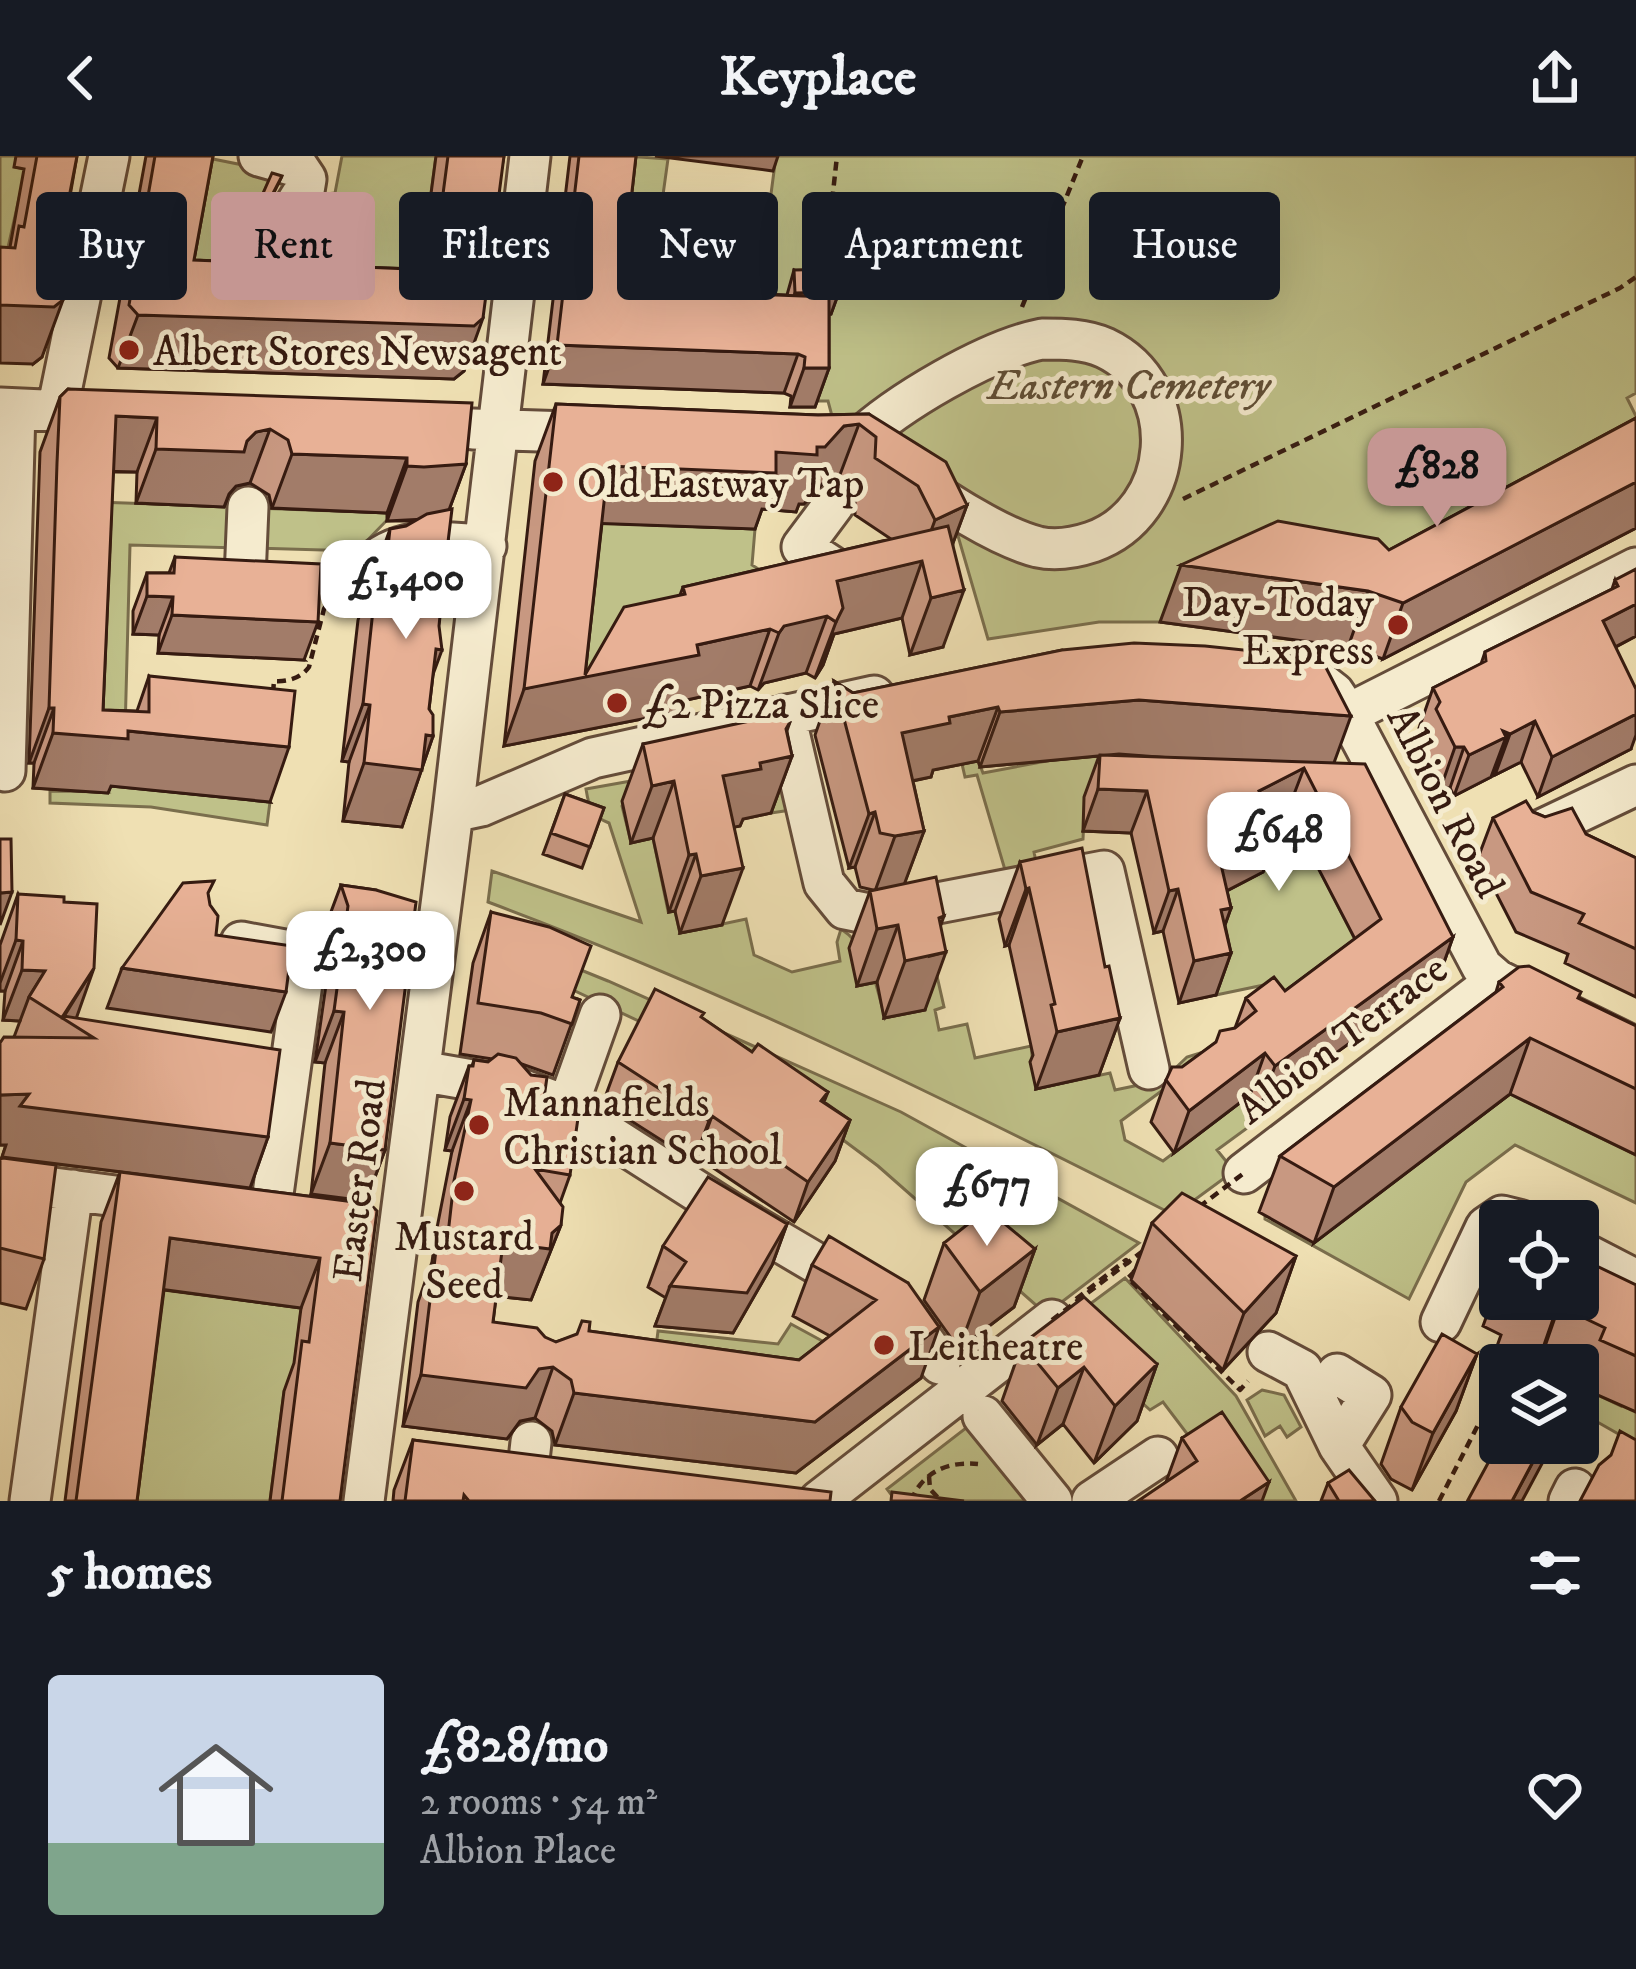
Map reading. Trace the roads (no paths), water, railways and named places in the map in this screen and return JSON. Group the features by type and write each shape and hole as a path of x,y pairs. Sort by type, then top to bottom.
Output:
{"street":[{"path":"57,411 109,156"},
{"path":"259,156 298,167 306,179 303,192"},
{"name":"Easter Road","path":"364,1501 486,546 530,156"},
{"path":"830,566 802,547 836,459 886,413 1006,350 1042,339 1081,340 1116,354 1143,381 1160,423 1160,472 1142,507 1110,534 1068,548 1039,548 836,459"},
{"path":"5,771 8,409 143,414"},
{"path":"431,427 634,434"},
{"path":"245,578 248,507"},
{"path":"359,568 392,548 415,543 486,546"},
{"path":"1348,714 1636,568"},
{"name":"Albion Road","path":"1283,668 1325,685 1348,714 1471,952 1497,980 1636,1048"},
{"path":"453,812 481,806 593,758 916,687"},
{"path":"785,715 824,884 845,909 875,915 1104,872 1149,1069"},
{"path":"1533,834 1636,785"},
{"path":"217,937 306,954 270,1216"},
{"name":"Albion Terrace","path":"1244,1173 1497,980"},
{"path":"567,1108 601,1015"},
{"path":"421,1072 518,1088 567,1108 731,1213 906,1316 940,1364"},
{"path":"0,1181 315,1222"},
{"path":"30,1501 73,1190"},
{"path":"358,1228 399,1233"},
{"path":"1441,1322 1479,1242"},
{"path":"1599,1261 1636,1280"},
{"path":"819,1501 867,1487 1052,1320"},
{"path":"1268,1352 1302,1370 1339,1446 1377,1501"},
{"path":"1337,1374 1371,1395 1339,1446"},
{"path":"983,1416 1002,1463 1052,1501"},
{"path":"1092,1501 1158,1457"},
{"path":"369,1459 414,1465"},
{"path":"482,1473 529,1460 572,1482"}],"place":[{"name":"Albert Stores Newsagent","path":"129,350"},
{"name":"Old Eastway Tap","path":"553,482"},
{"name":"Day-Today Express","path":"1398,625"},
{"name":"£2 Pizza Slice","path":"617,703"},
{"name":"Mannafields Christian School","path":"479,1125"},
{"name":"Mustard Seed","path":"464,1191"},
{"name":"Leitheatre","path":"884,1345"}],"park label":[{"name":"Eastern Cemetery","path":"1129,384"}]}
